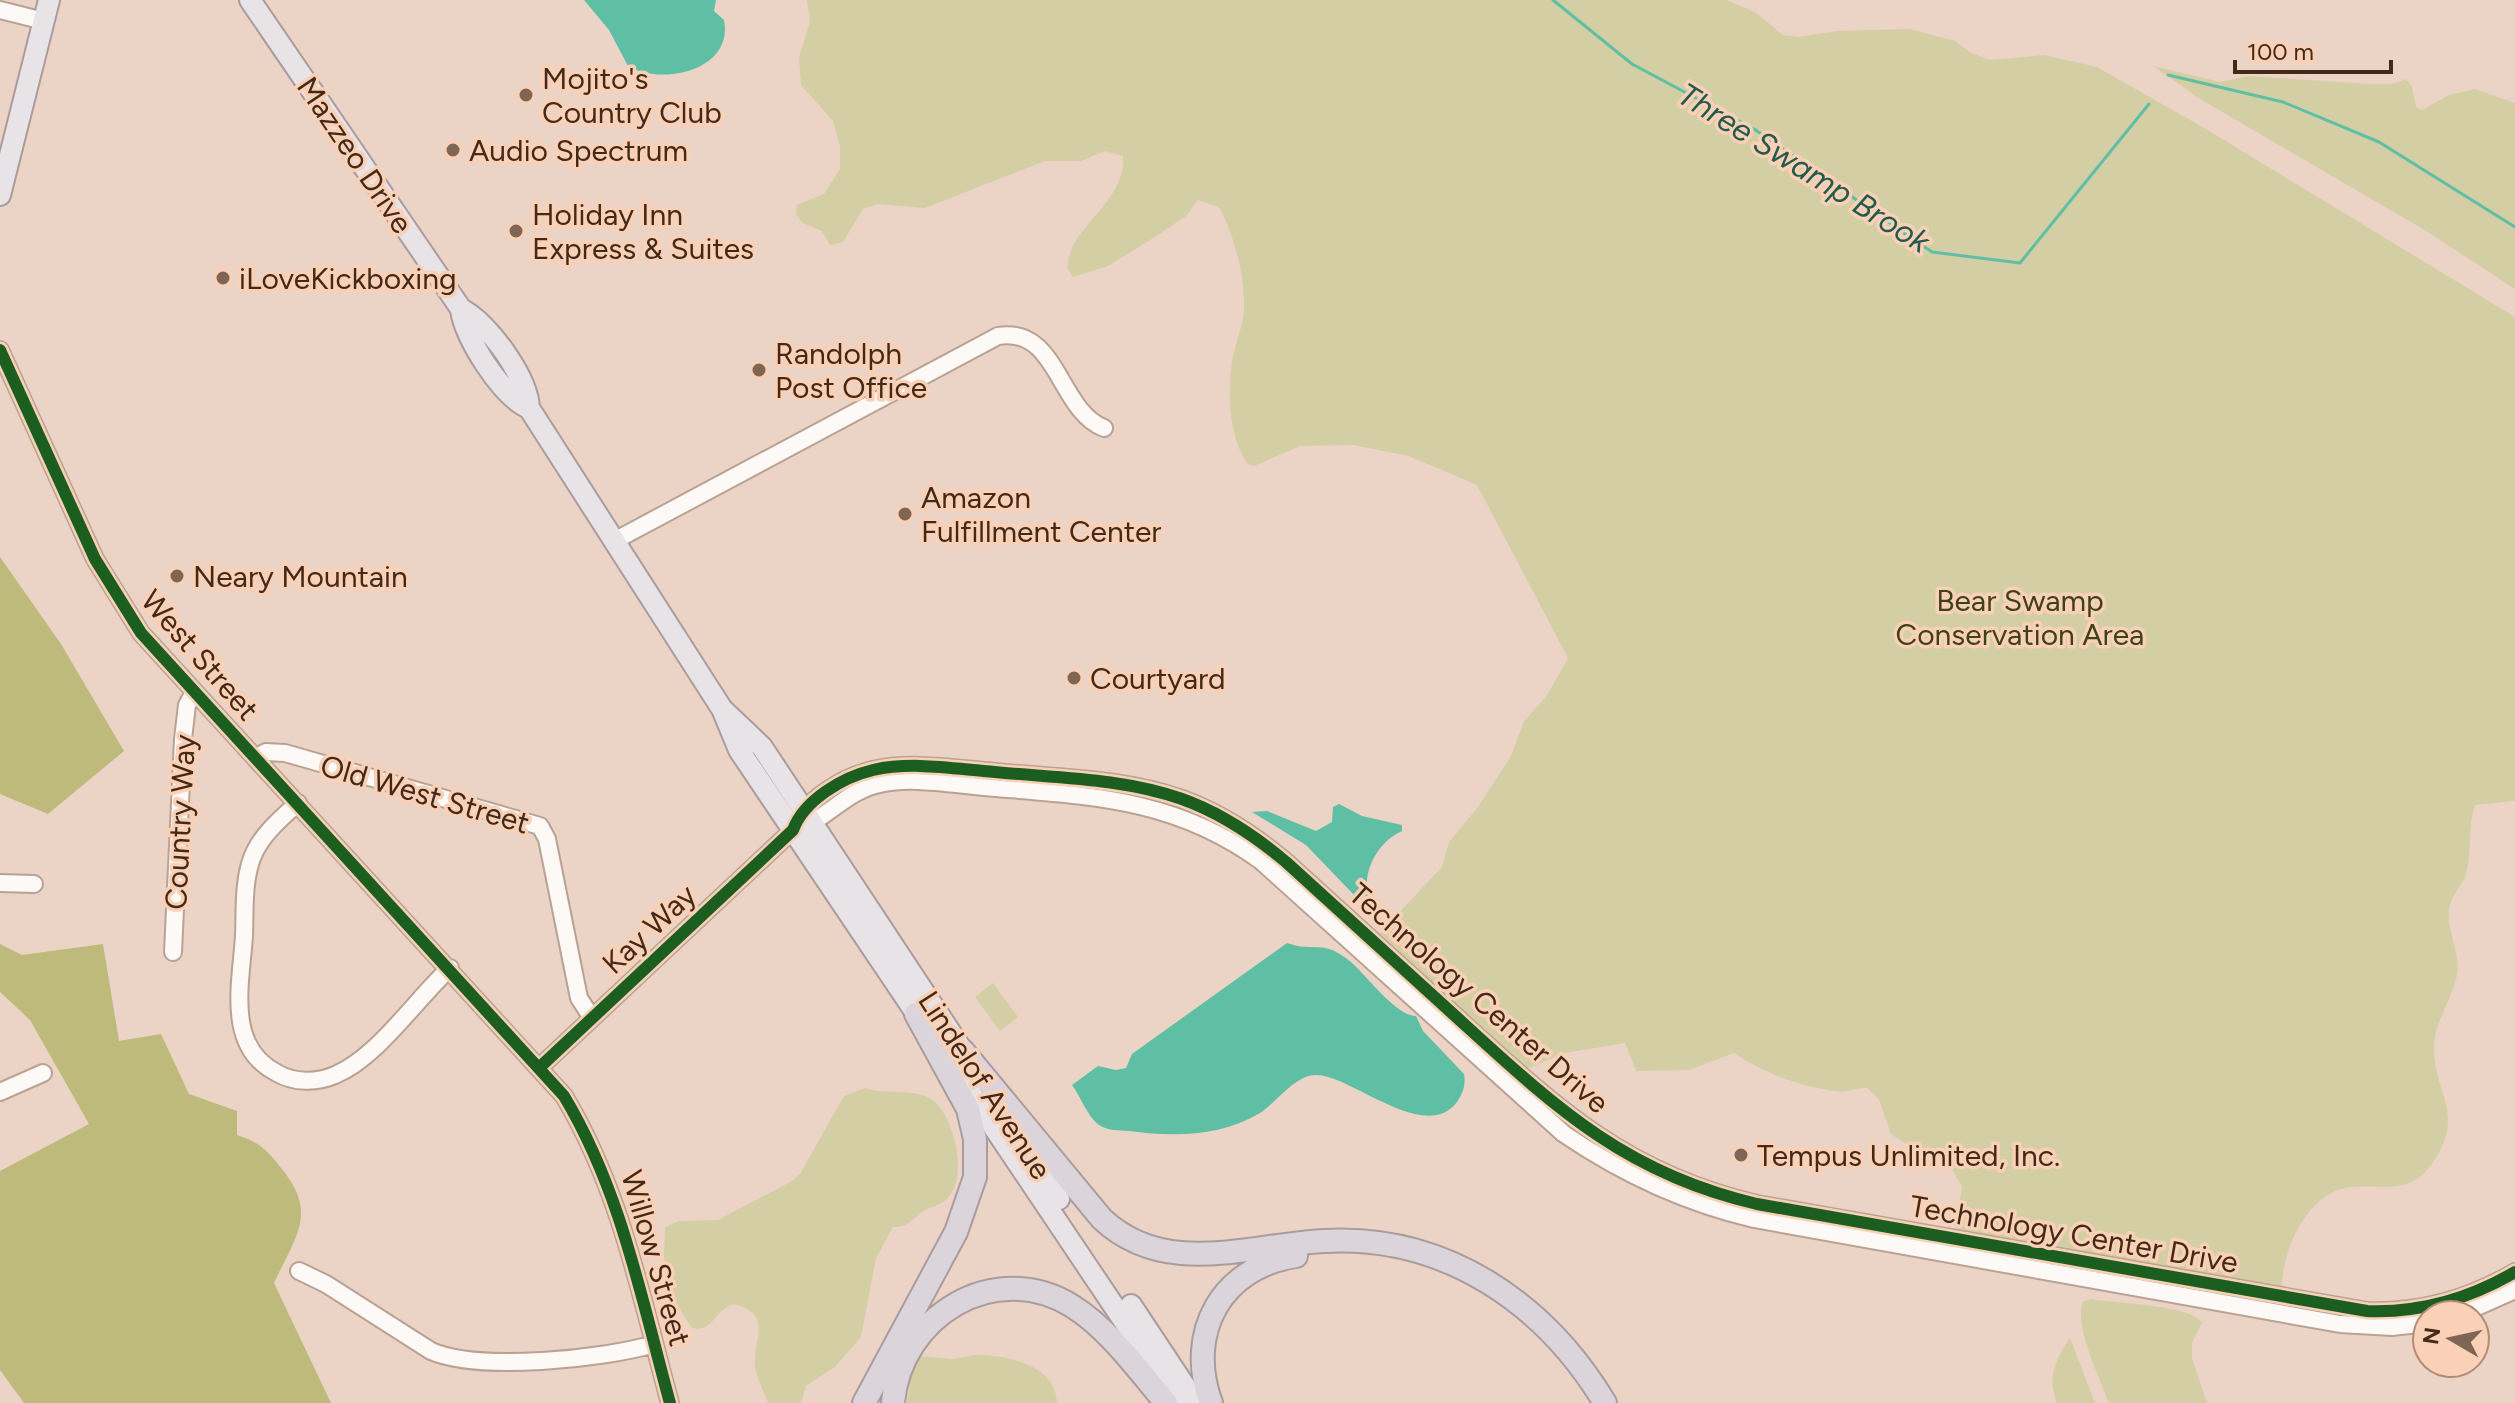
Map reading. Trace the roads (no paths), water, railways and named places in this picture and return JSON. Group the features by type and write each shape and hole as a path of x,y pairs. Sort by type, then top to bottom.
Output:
{"highway":[{"path":"864,1403 956,1232 975,1177 975,1139 968,1109 916,1014"},
{"path":"963,1051 1102,1219 1130,1240 1176,1255 1348,1241 1430,1255 1478,1275 1531,1311 1569,1350 1605,1403"},
{"path":"1211,1403 1204,1375 1206,1335 1216,1305 1229,1288 1258,1266 1327,1253 1374,1255 1417,1264 1491,1297 1547,1343 1572,1375 1585,1403"},
{"path":"893,1403 895,1382 907,1351 933,1318 976,1295 1017,1289 1055,1298 1082,1313 1166,1403"}],"main road":[{"path":"0,195 6,141 49,0"},
{"name":"Mazzeo Drive","path":"250,0 461,309 462,327 507,394 529,408 722,709 730,734 762,784"},
{"name":"Mazzeo Drive","path":"722,709 749,732 775,768"},
{"name":"Lindelof Avenue","path":"775,768 916,1014 1179,1403"},
{"name":"Lindelof Avenue","path":"762,784 803,821 963,1051 1196,1403"}],"street":[{"path":"0,10 44,21"},
{"path":"614,541 998,336 1016,335 1035,344 1081,414 1104,428"},
{"name":"West Street","path":"0,350 109,585 153,649 432,947"},
{"name":"Country Way","path":"173,952 183,739 187,705 193,694"},
{"name":"Old West Street","path":"257,757 266,752 285,753 540,826 547,839 579,998 592,1018"},
{"name":"Technology Center Drive","path":"803,821 860,774 913,766 1124,784 1193,803 1231,821 1271,849 1574,1121 1654,1169 1740,1200 2367,1311 2430,1307 2475,1293 2515,1272"},
{"name":"Technology Center Drive","path":"803,821 876,785 906,781 1094,796 1173,812 1223,835 1261,861 1564,1134 1630,1175 1683,1198 1754,1219 2340,1324 2411,1325"},
{"path":"298,803 258,845 247,877 240,1023 257,1059 288,1078 309,1081 336,1075 371,1050 450,968"},
{"name":"Kay Way","path":"540,1067 803,821"},
{"path":"0,883 34,884"},
{"name":"Willow Street","path":"432,947 540,1067 577,1117 622,1218 670,1403"},
{"path":"2,1087 43,1073"},
{"path":"299,1271 326,1284 426,1348 447,1356 535,1360 623,1352 654,1344"},
{"path":"2491,1301 2515,1290"}],"water":[{"path":"584,0 716,0 714,11 724,20 724,37 718,52 692,70 676,74 642,72 628,66 609,30"},
{"path":"1339,804 1362,816 1402,825 1402,831 1387,841 1370,866 1368,894 1380,922 1306,845 1252,812 1267,811 1316,831 1332,822 1333,807"},
{"path":"1287,943 1333,950 1351,962 1391,1003 1416,1016 1423,1031 1464,1074 1464,1089 1457,1102 1443,1113 1426,1116 1387,1104 1330,1077 1315,1075 1300,1080 1260,1113 1213,1131 1146,1133 1110,1129 1095,1121 1072,1085 1098,1066 1116,1070 1126,1068 1132,1054"}],"waterway":[{"name":"Three Swamp Brook","path":"1553,0 1632,64 1754,129 1932,252 2020,263 2149,104"},
{"name":"Three Swamp Brook","path":"2168,75 2283,102 2379,142 2515,227"}],"place":[{"name":"Mojito's Country Club","path":"526,95"},
{"name":"Audio Spectrum","path":"453,150"},
{"name":"Holiday Inn Express & Suites","path":"516,231"},
{"name":"iLoveKickboxing","path":"223,278"},
{"name":"Randolph Post Office","path":"759,370"},
{"name":"Amazon Fulfillment Center","path":"905,514"},
{"name":"Neary Mountain","path":"177,576"},
{"name":"Courtyard","path":"1074,678"},
{"name":"Tempus Unlimited, Inc.","path":"1741,1155"}],"park label":[{"name":"Bear Swamp Conservation Area","path":"2020,617"}]}
